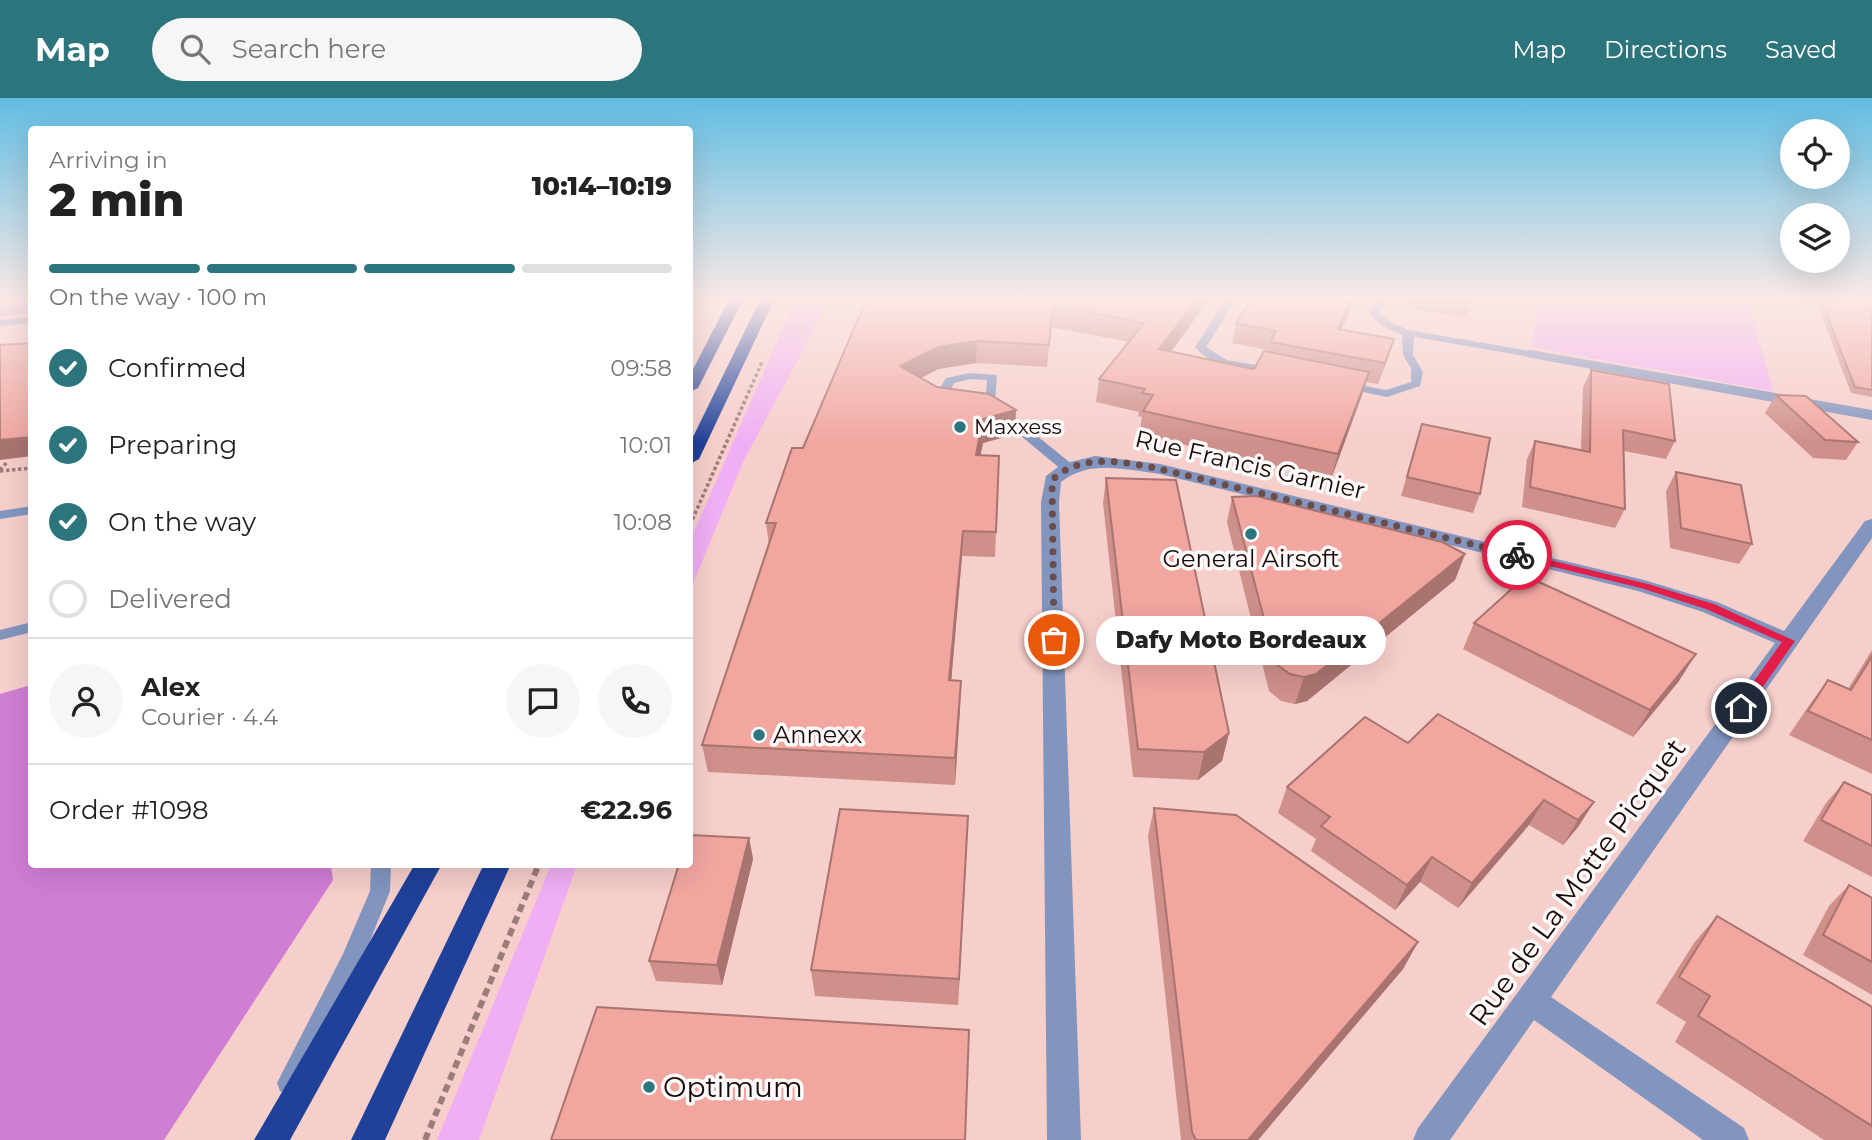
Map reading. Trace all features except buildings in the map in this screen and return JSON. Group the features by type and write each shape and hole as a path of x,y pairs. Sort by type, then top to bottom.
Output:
{"highway":[{"path":"693,382 712,347"},
{"path":"693,453 744,347"},
{"path":"271,1140 427,868"},
{"path":"368,1140 496,868"}],"street":[{"path":"1531,354 1872,415"},
{"name":"Rue Francis Garnier","path":"1068,468 1095,461 1121,462 1216,481 1644,586 1710,607 1789,641"},
{"path":"1065,1140 1051,502 1052,480 1068,468"},
{"name":"Rue de La Motte Picquet","path":"1430,1140 1872,525"},
{"path":"1530,1000 1732,1140"}],"lane":[{"path":"1200,347 1204,353 1221,360 1285,373"},
{"path":"1336,383 1387,394 1416,384 1418,376 1415,363 1408,355 1409,347"},
{"path":"1487,347 1531,354"},
{"path":"977,402 1068,468"},
{"path":"0,515 28,511"},
{"path":"0,635 28,628"},
{"path":"263,1140 316,1025 352,958 380,891 381,868"}],"path":[{"path":"693,518 762,360"},
{"path":"0,470 8,461"},
{"path":"0,470 28,468"},
{"path":"425,1140 536,868"}],"shaded area":[{"path":"775,347 805,347 744,460 693,584 693,534"},
{"path":"1532,347 1761,347 1773,391"},
{"path":"28,686 28,868 331,868 333,880 164,1140 0,1140 0,694"},
{"path":"550,868 576,868 479,1140 437,1140"}],"way so far":[{"path":"1054,640 1052,480 1060,472 1083,463 1121,462 1160,469 1517,555"}],"place":[{"name":"Maxxess","path":"960,427"},
{"name":"General Airsoft","path":"1251,534"},
{"name":"Dafy Moto Bordeaux","path":"1054,640"},
{"name":"Annexx","path":"759,735"},
{"name":"Optimum","path":"649,1087"}],"route":[{"path":"1517,555 1644,586 1710,607 1789,641 1741,708"}]}
